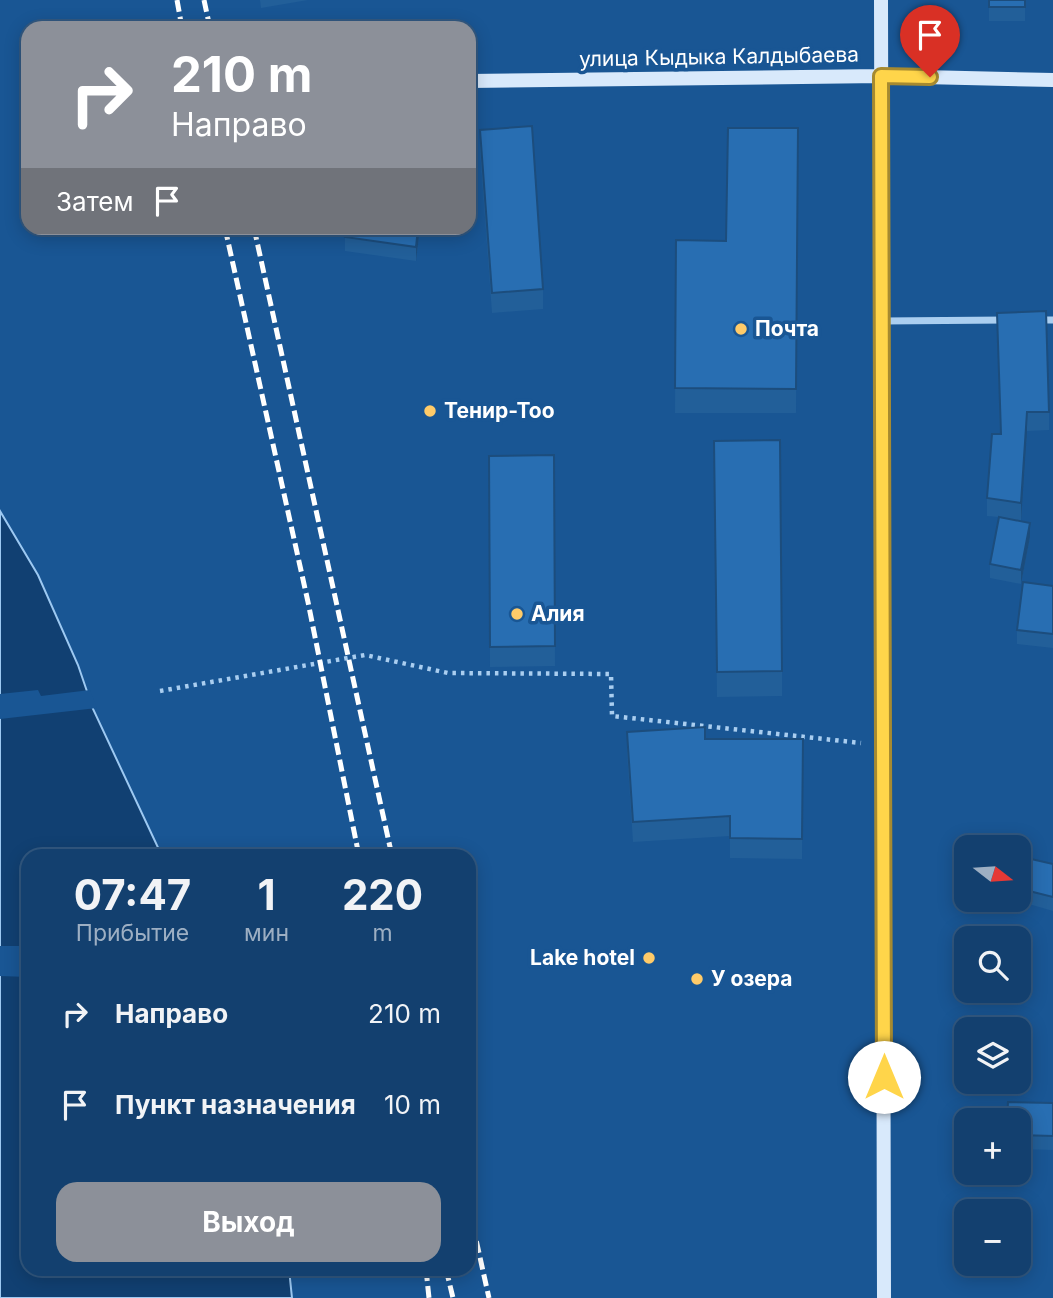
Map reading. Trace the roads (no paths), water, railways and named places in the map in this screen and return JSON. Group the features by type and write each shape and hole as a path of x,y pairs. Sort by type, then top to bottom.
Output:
{"street":[{"path":"881,0 884,1298"},
{"name":"улица Кыдыка Калдыбаева","path":"476,81 881,76 1053,80"},
{"path":"881,321 1013,320"},
{"path":"1027,320 1053,320"}],"water":[{"path":"0,511 38,575 78,665 93,709 159,849 21,849 21,1276 290,1276 292,1298 0,1298"}],"railway":[{"path":"177,0 181,21"},
{"path":"204,0 208,21"},
{"path":"227,235 308,602 358,849"},
{"path":"256,235 390,849"},
{"path":"476,1240 489,1298"},
{"path":"427,1276 429,1298"},
{"path":"448,1276 453,1298"}],"place":[{"name":"Почта","path":"741,329"},
{"name":"Тенир-Тоо","path":"430,411"},
{"name":"Алия","path":"517,614"},
{"name":"Lake hotel","path":"649,958"},
{"name":"У озера","path":"697,979"}]}
